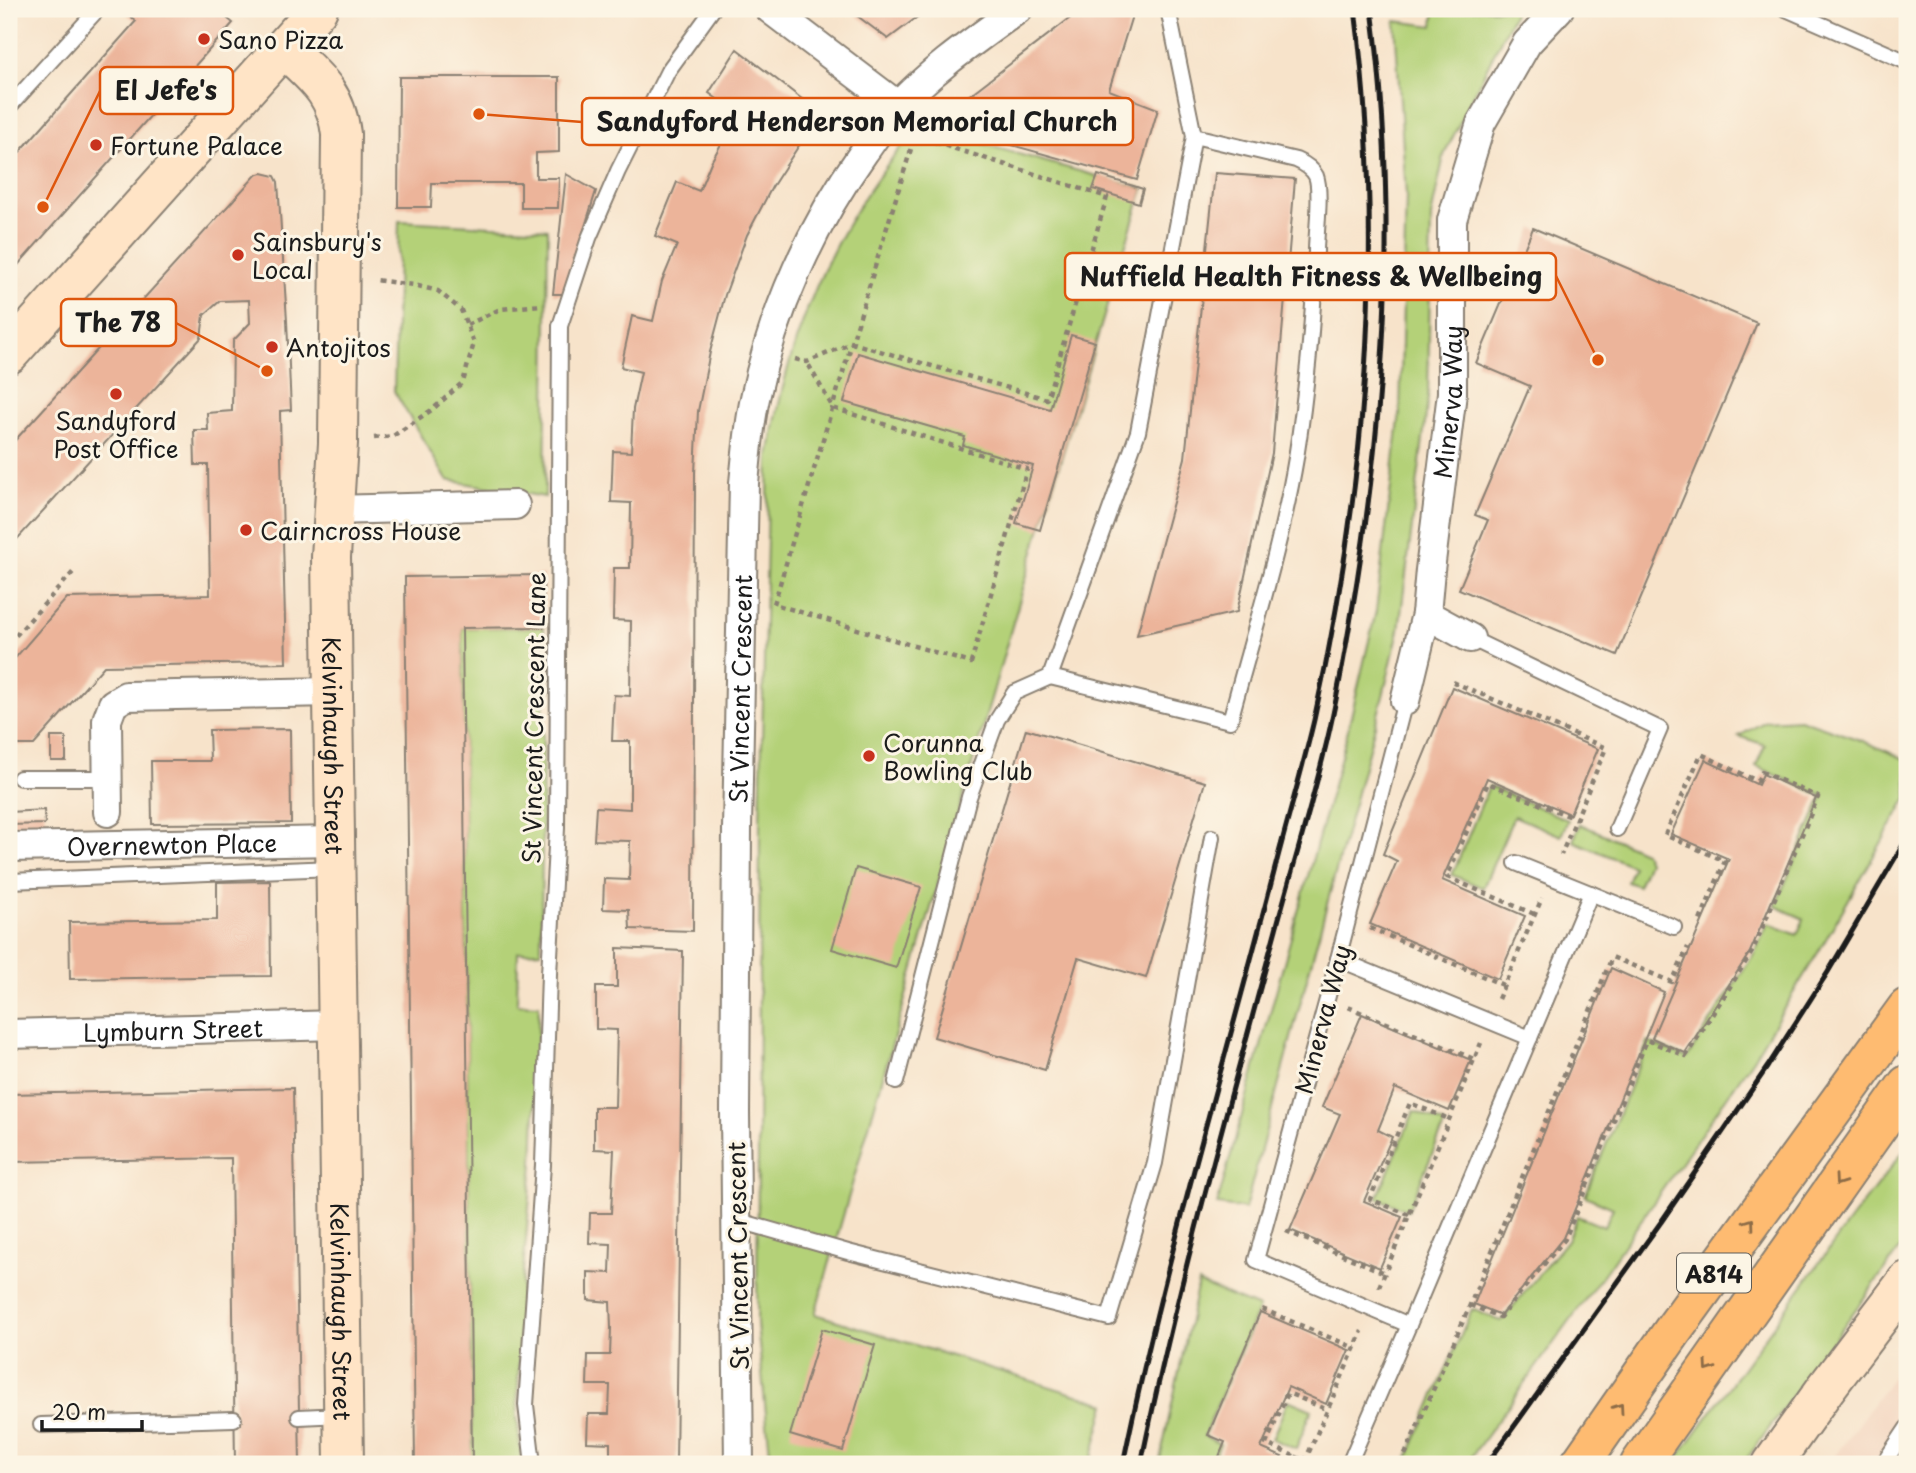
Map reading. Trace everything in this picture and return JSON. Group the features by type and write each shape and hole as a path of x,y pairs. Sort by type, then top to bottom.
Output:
{"main road":[{"path":"1852,1084 1907,989"},
{"name":"A814","path":"1580,1464 1679,1321 1907,1008"},
{"name":"A814","path":"1640,1464 1907,1085"},
{"path":"1873,1132 1907,1097"}],"street":[{"path":"770,9 898,106"},
{"name":"St Vincent Crescent","path":"739,1464 734,1113 737,856 744,483 755,398 767,351 792,282 816,230 849,174 898,106 950,60 1018,9"},
{"name":"Minerva Way","path":"1405,701 1426,614 1452,393 1451,220 1481,123 1527,43 1559,9"},
{"path":"9,354 284,48 310,11"},
{"name":"Kelvinhaugh Street","path":"284,48 324,88 335,107 339,119 341,154 338,443 331,557 344,1464"},
{"path":"334,510 515,505"},
{"path":"1426,614 1470,638"},
{"path":"108,812 107,720 113,704 126,696 333,692"},
{"name":"Overnewton Place","path":"9,847 336,854"},
{"name":"Lymburn Street","path":"9,1034 338,1025"},
{"path":"1772,1464 1907,1281"}],"lane":[{"path":"9,107 98,9"},
{"name":"St Vincent Crescent Lane","path":"533,1464 526,1405 543,1165 557,828 560,326 589,237 643,119 668,71 713,9"},
{"path":"1050,677 1138,432 1194,136 1168,9"},
{"path":"1786,9 1907,62"},
{"path":"896,1082 969,797 997,720 1014,693 1050,677 1230,721 1276,549 1296,458 1308,365 1318,192 1315,175 1306,164 1194,136"},
{"path":"1470,638 1660,729 1617,829"},
{"name":"Minerva Way","path":"1405,701 1256,1260 1409,1325"},
{"path":"20,778 108,778"},
{"path":"736,1220 848,1252 1109,1318 1155,1163 1212,836"},
{"path":"10,881 336,854"},
{"path":"1516,863 1674,927"},
{"path":"1349,1464 1591,893"},
{"path":"1338,959 1530,1038"},
{"path":"299,1417 344,1415"},
{"path":"41,1425 234,1419"},
{"path":"1883,1464 1907,1428"}],"path":[{"path":"767,351 807,362 852,343 1047,399 1107,197 915,136 852,343 832,408 774,604 971,663 1027,469 832,408 807,362"},
{"path":"338,443 393,436 433,409 463,382 474,343 461,310 438,290 340,274"},
{"path":"467,325 500,309 568,303"},
{"path":"9,643 76,569"},
{"path":"1328,1410 1288,1393 1266,1444 1305,1461 1328,1410 1355,1348 1503,985 1606,748 1453,682"},
{"path":"1471,1305 1500,1317 1565,1239 1647,1040 1686,1056 1752,952 1818,797 1762,772 1756,781 1701,754 1665,835 1725,861 1693,934"},
{"path":"1534,914 1447,877 1488,783 1576,819"},
{"path":"1369,927 1503,985"},
{"path":"1401,1464 1471,1305 1612,957 1672,982 1688,946"},
{"path":"1327,999 1474,1059"},
{"path":"1409,1215 1370,1199 1410,1103 1449,1119"},
{"path":"1266,1222 1385,1273"},
{"path":"1262,1310 1355,1348"},
{"path":"1290,1464 1294,1456"}],"shaded area":[{"path":"1907,1357 1907,1464 1829,1464"}],"green space":[{"path":"1435,9 1516,9 1444,155 1431,217 1428,399 1399,630 1383,696 1245,1209 1217,1205 1345,742 1376,611 1400,412 1406,196 1395,21 1433,26"},
{"name":"Corunna Bowling Club","path":"918,126 1143,189 1017,610 815,1314 1106,1404 1090,1464 771,1464 757,1324 760,822 769,457 790,361 824,270 862,201"},
{"path":"399,221 548,229 545,497 447,480 394,391"},
{"path":"544,627 541,951 518,952 517,1004 539,1005 533,1164 521,1292 517,1417 522,1464 472,1464 462,628"},
{"path":"1800,719 1907,760 1907,798 1753,1059 1608,1268 1466,1464 1405,1464 1472,1309 1501,1321 1567,1240 1577,1216 1604,1227 1613,1208 1585,1196 1648,1042 1687,1058 1755,952 1768,923 1797,935 1804,919 1775,906 1823,796 1756,766 1765,745 1739,736 1766,721"},
{"path":"1489,786 1568,820 1561,836 1514,816 1483,888 1452,875"},
{"path":"1580,824 1644,852 1648,862 1638,886 1627,882 1633,866 1573,841"},
{"path":"1414,1111 1445,1124 1408,1211 1377,1198"},
{"path":"1907,1147 1907,1239 1743,1464 1673,1464 1851,1219"},
{"path":"1198,1283 1259,1308 1204,1436 1220,1444 1211,1464 1159,1464"},
{"path":"1288,1400 1312,1410 1296,1449 1272,1439"}],"building":[{"path":"122,9 216,9 233,23 9,275 9,164 136,21"},
{"path":"848,9 928,9 888,39"},
{"path":"1082,9 1134,9 1109,90 1158,109 1137,180 933,123"},
{"path":"737,49 820,113 772,187 747,235 725,295 698,411 695,473 693,931 630,929 629,910 603,909 604,879 629,880 630,841 594,840 596,807 630,809 630,741 612,741 614,695 630,696 631,621 613,620 614,568 630,568 631,503 611,502 613,451 631,452 633,409 641,372 621,367 632,316 653,321 662,281 677,245 655,236 677,182 699,191 711,162 738,114 709,93"},
{"path":"399,77 559,77 559,152 536,153 536,178 559,178 558,208 521,208 521,183 432,183 431,207 398,207"},
{"path":"262,173 275,176 278,182 287,321 291,410 280,411 286,663 104,666 34,745 9,745 9,665 67,598 210,595 208,465 195,465 194,430 208,430 207,413 232,411 233,341 250,323 249,300 220,301 204,315 201,338 9,548 9,447 256,175"},
{"path":"1215,173 1295,179 1272,453 1237,612 1137,635 1185,458"},
{"path":"566,174 596,191 564,294 553,294"},
{"path":"1098,175 1143,189 1139,203 1093,189"},
{"path":"1533,228 1757,323 1617,655 1459,589 1488,520 1475,515 1530,386 1476,363"},
{"path":"1071,335 1095,342 1040,530 1016,523 1033,466 963,445 965,437 844,402 858,353 1050,409"},
{"path":"543,575 544,627 462,628 472,1464 415,1464 405,577"},
{"path":"1452,687 1598,749 1570,814 1487,778 1442,880 1525,916 1498,979 1370,924 1397,861 1383,854"},
{"path":"290,729 291,823 152,824 151,761 210,761 209,730"},
{"path":"1026,729 1205,782 1146,978 1078,958 1045,1070 934,1037"},
{"path":"51,737 66,737 66,761 51,761"},
{"path":"1705,760 1758,785 1763,774 1816,798 1750,952 1685,1053 1652,1038 1729,859 1671,834"},
{"path":"44,810 45,824 9,825 9,812"},
{"path":"856,868 921,887 896,968 832,949"},
{"path":"270,881 271,976 70,979 69,922 217,920 217,882"},
{"path":"617,948 683,951 676,1464 610,1464 610,1443 587,1442 588,1414 609,1414 610,1385 587,1385 588,1355 610,1355 611,1328 610,1302 588,1300 588,1272 610,1273 611,1244 589,1243 590,1213 611,1213 614,1150 594,1149 594,1107 615,1107 617,1030 596,1029 596,987 617,987"},
{"path":"1611,968 1664,992 1563,1238 1501,1315 1474,1304"},
{"path":"1362,1014 1471,1060 1449,1111 1395,1088 1378,1130 1392,1137 1364,1201 1402,1217 1380,1268 1290,1230 1340,1114 1322,1107"},
{"path":"293,1088 300,1464 235,1464 231,1158 9,1162 9,1094"},
{"path":"1260,1312 1349,1350 1326,1404 1288,1387 1261,1448 1282,1457 1278,1464 1216,1464 1225,1442 1208,1435"},
{"path":"822,1329 875,1345 843,1451 790,1435"}],"railway":[{"path":"1123,1464 1175,1241 1314,720 1347,544 1358,455 1369,277 1369,187 1355,9"},
{"path":"1141,1464 1204,1196 1324,753 1357,581 1376,439 1385,295 1384,152 1372,9"},
{"path":"1487,1464 1661,1222 1768,1066 1828,972 1907,838"}],"place":[{"name":"Sano Pizza","path":"204,39"},
{"name":"Sandyford Henderson Memorial Church","path":"479,114"},
{"name":"Fortune Palace","path":"96,145"},
{"name":"El Jefe's","path":"43,207"},
{"name":"Sainsbury's Local","path":"238,255"},
{"name":"Antojitos","path":"272,347"},
{"name":"Nuffield Health Fitness & Wellbeing","path":"1598,360"},
{"name":"The 78","path":"267,371"},
{"name":"Sandyford Post Office","path":"116,394"},
{"name":"Cairncross House","path":"246,530"},
{"name":"Corunna Bowling Club","path":"869,756"}]}
